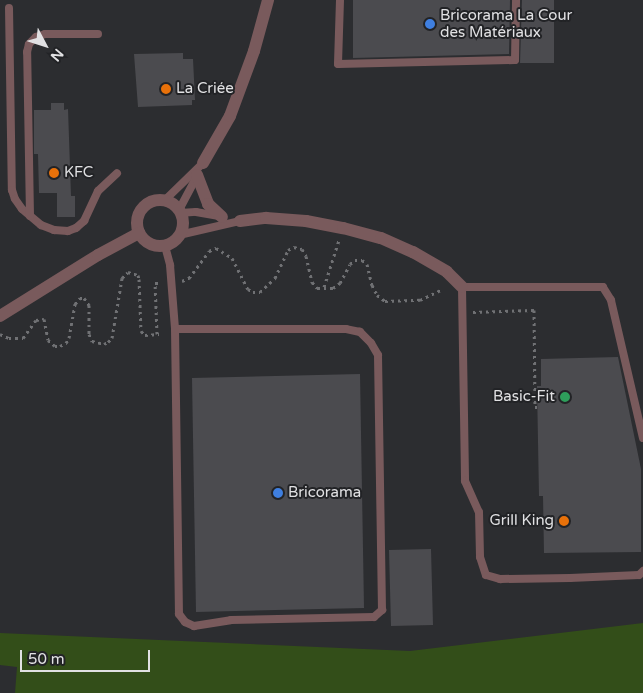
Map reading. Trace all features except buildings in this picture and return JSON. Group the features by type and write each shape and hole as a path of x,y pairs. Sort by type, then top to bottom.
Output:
{"street":[{"path":"203,163 230,116 254,51 268,0"},
{"path":"197,175 208,204 222,217"},
{"path":"158,200 165,200 179,211 183,220 179,235 175,241 165,246 155,246 145,241 139,233 136,224 138,214 144,206 158,200"},
{"path":"240,221 266,218 343,228 381,238 413,252 447,272 462,287"},
{"path":"1,313 139,233"}],"lane":[{"path":"340,0 338,64 515,60 516,0"},
{"path":"9,8 12,190 19,204 42,225 54,230 68,231 76,228 84,221 98,190 117,173"},
{"path":"30,216 27,52 29,44 36,37 45,34 98,34"},
{"path":"203,163 179,211 196,212 240,221"},
{"path":"165,200 203,163"},
{"path":"179,235 240,221"},
{"path":"165,246 172,282 175,330 179,614 185,622 194,626 231,620 374,616 382,610 378,355 371,343 360,332 346,329 175,330"},
{"path":"643,438 611,300 604,287 462,287 465,481 479,512 480,557 486,575 500,579 570,578 639,575 643,572"}],"path":[{"path":"324,288 343,228"},
{"path":"157,334 155,284 185,281 209,251 216,248 232,258 248,290 254,292 260,292 275,278 288,250 294,247 302,249 306,256 312,282 317,288 333,288 340,283 350,264 355,260 362,260 367,264 372,285 377,295 386,301 420,300 446,288 448,294"},
{"path":"0,334 9,338 23,338 36,320 44,319 48,340 55,346 60,346 66,343 69,338 75,304 80,298 84,298 89,305 89,334 92,341 104,344 112,338 122,278 128,272 138,275 141,332 145,336 175,330"},
{"path":"463,312 534,310 535,407 538,407"}],"green space":[{"path":"643,623 643,693 15,693 17,667 0,665 0,633 410,651"}],"place":[{"name":"Bricorama La Cour des Matériaux","path":"430,24"},
{"name":"La Criée","path":"166,89"},
{"name":"KFC","path":"54,173"},
{"name":"Basic-Fit","path":"565,397"},
{"name":"Bricorama","path":"278,493"},
{"name":"Grill King","path":"564,521"}]}
